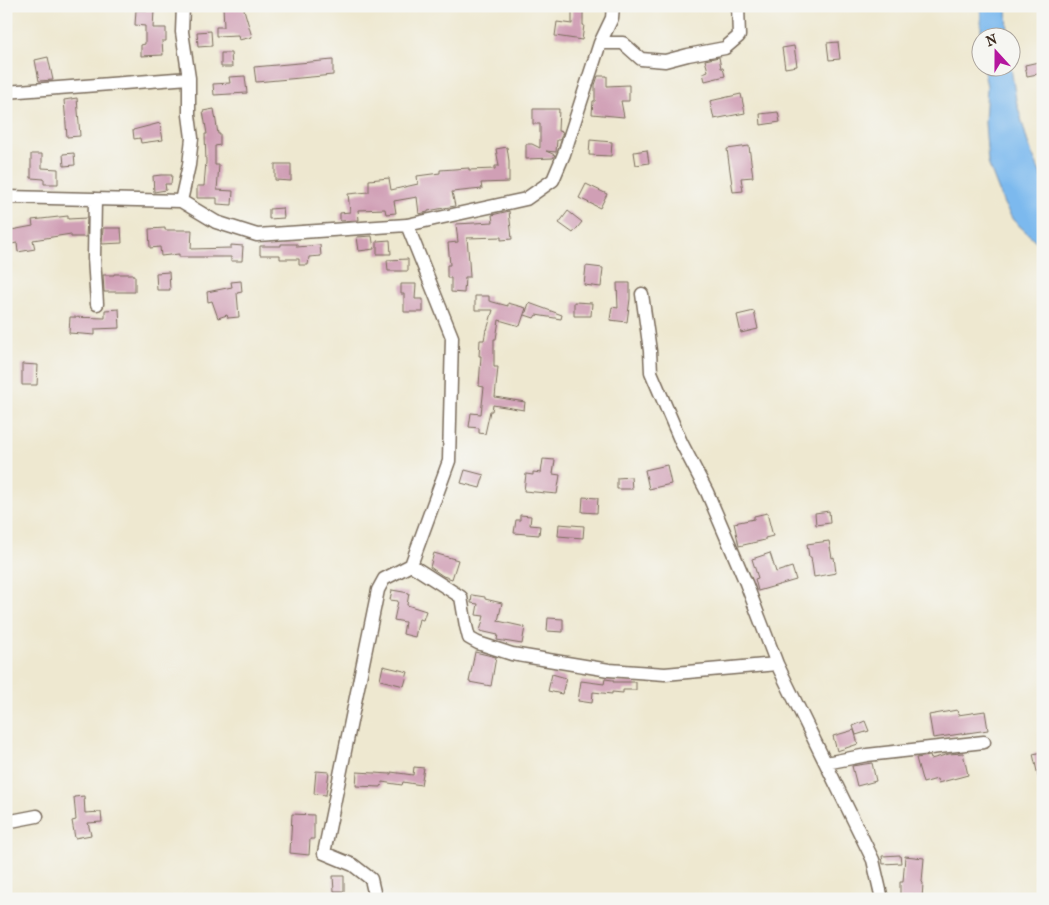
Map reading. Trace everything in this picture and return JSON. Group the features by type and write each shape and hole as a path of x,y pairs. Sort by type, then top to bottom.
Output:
{"street":[{"path":"181,201 189,165 192,138 189,115 189,78 182,32 183,6"},
{"path":"6,197 181,201 216,222 257,234 406,225 526,199 553,180 564,154 600,43 612,18 613,6"},
{"path":"600,43 623,43 641,59 665,61 724,48 739,36 738,6"},
{"path":"6,92 189,78"},
{"path":"95,199 94,258 97,304"},
{"path":"374,899 371,879 353,865 324,853 378,590 384,579 410,565 449,461 452,336 406,225"},
{"path":"642,294 652,372 681,442 707,492 742,574 777,664 873,860 882,899"},
{"path":"410,565 461,597 469,638 478,644 512,654 609,670 665,674 777,664"},
{"path":"826,763 867,755 984,742"},
{"path":"6,822 37,816"}],"water":[{"path":"981,6 1007,6 1008,28 981,28"},
{"path":"985,78 1013,78 1016,100 1029,147 1043,179 1043,257 1037,242 1013,220 1004,204 988,163 985,122 987,86"}],"building":[{"path":"223,6 243,6 252,37 239,40 238,35 216,36 216,27 224,27"},
{"path":"572,9 583,9 584,25 582,40 555,36 557,22 572,24"},
{"path":"136,10 154,10 153,28 166,28 166,41 162,41 163,55 141,56 141,45 145,44 145,26 135,25"},
{"path":"211,31 212,46 198,47 197,32"},
{"path":"838,42 840,59 829,60 827,43"},
{"path":"794,46 797,66 785,68 782,48"},
{"path":"221,53 231,53 232,67 221,67"},
{"path":"48,57 53,80 39,81 35,60"},
{"path":"719,57 725,76 705,81 703,73 708,71 705,60"},
{"path":"333,60 333,75 256,82 254,67"},
{"path":"1043,61 1043,73 1027,76 1025,65"},
{"path":"245,76 247,93 214,95 213,84 230,83 229,77"},
{"path":"598,76 607,76 607,86 629,85 629,101 621,101 624,117 592,114 593,101 595,101 595,85"},
{"path":"741,94 745,113 714,119 710,101"},
{"path":"77,98 80,136 67,137 64,100"},
{"path":"214,109 218,134 220,134 220,145 215,146 215,165 219,165 217,190 233,191 232,205 217,204 217,198 197,198 197,186 204,186 206,162 205,134 207,134 203,111"},
{"path":"533,109 559,109 558,131 563,132 560,140 557,140 556,152 546,151 555,155 553,158 526,159 526,144 532,144 540,148 540,124 533,124"},
{"path":"778,112 780,122 761,125 760,114"},
{"path":"160,123 163,140 141,143 140,138 134,139 133,130"},
{"path":"590,140 612,142 611,156 589,155"},
{"path":"749,146 753,177 741,178 743,191 733,192 727,149"},
{"path":"507,147 509,182 481,183 482,189 452,192 455,206 419,214 417,197 394,201 396,213 386,214 385,209 358,210 359,220 340,221 340,213 350,212 348,194 369,192 369,180 389,178 391,190 418,184 417,176 440,173 440,170 495,169 495,166 499,166 496,149"},
{"path":"647,150 649,163 636,165 634,152"},
{"path":"74,153 75,165 64,166 63,154"},
{"path":"31,154 42,154 42,168 58,169 58,184 44,184 44,179 31,178"},
{"path":"275,164 291,164 291,181 275,180"},
{"path":"172,175 171,184 165,184 166,190 154,192 153,176"},
{"path":"586,184 607,194 600,208 579,198"},
{"path":"283,208 284,218 269,219 269,209"},
{"path":"509,211 512,239 501,240 501,237 467,238 470,277 465,277 464,293 451,292 451,278 447,278 447,265 450,265 448,243 458,242 456,224 493,222 492,215"},
{"path":"568,211 582,222 573,233 559,223"},
{"path":"68,216 68,219 87,218 86,237 71,237 71,234 33,240 35,249 18,252 17,243 6,245 6,231 33,226 32,220"},
{"path":"103,228 121,228 122,243 102,244"},
{"path":"165,228 165,230 192,230 191,249 231,248 231,245 243,246 242,261 231,261 231,257 179,257 179,254 161,256 160,247 150,248 149,229"},
{"path":"372,236 374,249 359,251 357,237"},
{"path":"390,240 391,254 377,254 377,241"},
{"path":"281,244 297,244 297,247 320,245 321,256 309,257 308,265 299,265 299,259 280,259 280,255 260,255 260,246 281,246"},
{"path":"408,259 408,271 388,271 387,260"},
{"path":"586,266 603,268 601,287 584,285"},
{"path":"169,272 170,290 157,290 156,273"},
{"path":"133,274 135,276 135,292 104,292 103,275"},
{"path":"241,281 242,292 237,293 239,317 228,318 227,315 218,318 212,301 208,302 207,292 232,287 231,282"},
{"path":"617,283 630,283 627,322 610,320 612,307 618,308"},
{"path":"401,284 416,284 415,299 423,299 423,312 404,312 404,294 401,294"},
{"path":"475,296 489,296 489,301 508,306 508,303 526,308 520,326 499,320 496,339 494,339 494,367 498,367 495,397 525,402 524,410 493,405 485,434 479,433 479,428 469,427 471,413 481,414 484,387 479,386 480,340 484,340 493,310 475,310"},
{"path":"574,302 592,303 591,316 574,316"},
{"path":"529,303 562,315 561,319 536,315 534,318 525,315"},
{"path":"119,309 120,328 95,329 95,335 69,333 70,317 105,318 105,310"},
{"path":"754,311 758,329 741,333 737,315"},
{"path":"22,364 38,365 37,385 22,385"},
{"path":"543,459 555,460 553,474 560,475 557,494 524,491 526,474 533,475 533,472 541,473"},
{"path":"667,465 671,484 649,489 645,470"},
{"path":"465,470 484,475 480,488 461,483"},
{"path":"631,477 632,489 617,489 617,478"},
{"path":"583,497 598,498 597,513 582,512"},
{"path":"829,511 830,523 816,525 815,513"},
{"path":"767,513 773,536 765,538 765,540 739,546 734,523 754,519 754,516"},
{"path":"520,515 531,516 530,525 540,526 539,535 514,533 516,520 520,520"},
{"path":"559,524 584,526 583,538 558,536"},
{"path":"829,541 836,573 814,577 807,544"},
{"path":"434,553 458,560 452,579 443,576 430,567"},
{"path":"770,553 776,572 792,567 796,580 758,591 755,579 758,578 752,559"},
{"path":"392,590 409,593 407,605 426,611 423,620 419,619 415,637 403,634 405,622 394,620 398,601 390,600"},
{"path":"472,595 502,603 498,621 525,627 522,644 497,640 498,635 480,631 484,616 476,615 478,604 471,603"},
{"path":"548,618 563,619 563,632 547,631"},
{"path":"475,652 496,657 491,686 469,682"},
{"path":"383,666 408,672 404,686 380,680"},
{"path":"552,674 566,678 562,694 548,691"},
{"path":"605,679 613,680 613,682 636,682 636,690 623,690 623,693 612,692 612,694 593,692 592,703 578,701 581,681 604,684"},
{"path":"957,710 958,715 985,711 988,730 933,738 929,715"},
{"path":"865,721 869,731 856,735 853,726"},
{"path":"854,730 858,744 837,751 833,736"},
{"path":"1043,752 1043,780 1039,780 1033,754"},
{"path":"963,753 968,775 938,783 937,779 923,783 916,758 930,756 931,759 949,754"},
{"path":"872,763 876,781 857,786 852,766"},
{"path":"414,767 424,768 421,785 403,782 402,785 382,782 381,787 356,786 357,772 391,774 391,772 413,775"},
{"path":"316,771 329,772 326,795 314,794"},
{"path":"84,796 85,813 101,812 102,822 88,823 91,835 75,838 72,821 76,820 74,797"},
{"path":"292,814 314,815 314,839 310,839 309,855 290,853"},
{"path":"900,855 901,863 883,864 882,856"},
{"path":"905,856 924,858 922,899 900,899 900,882 903,882"},
{"path":"333,876 344,876 344,891 334,891"}]}
